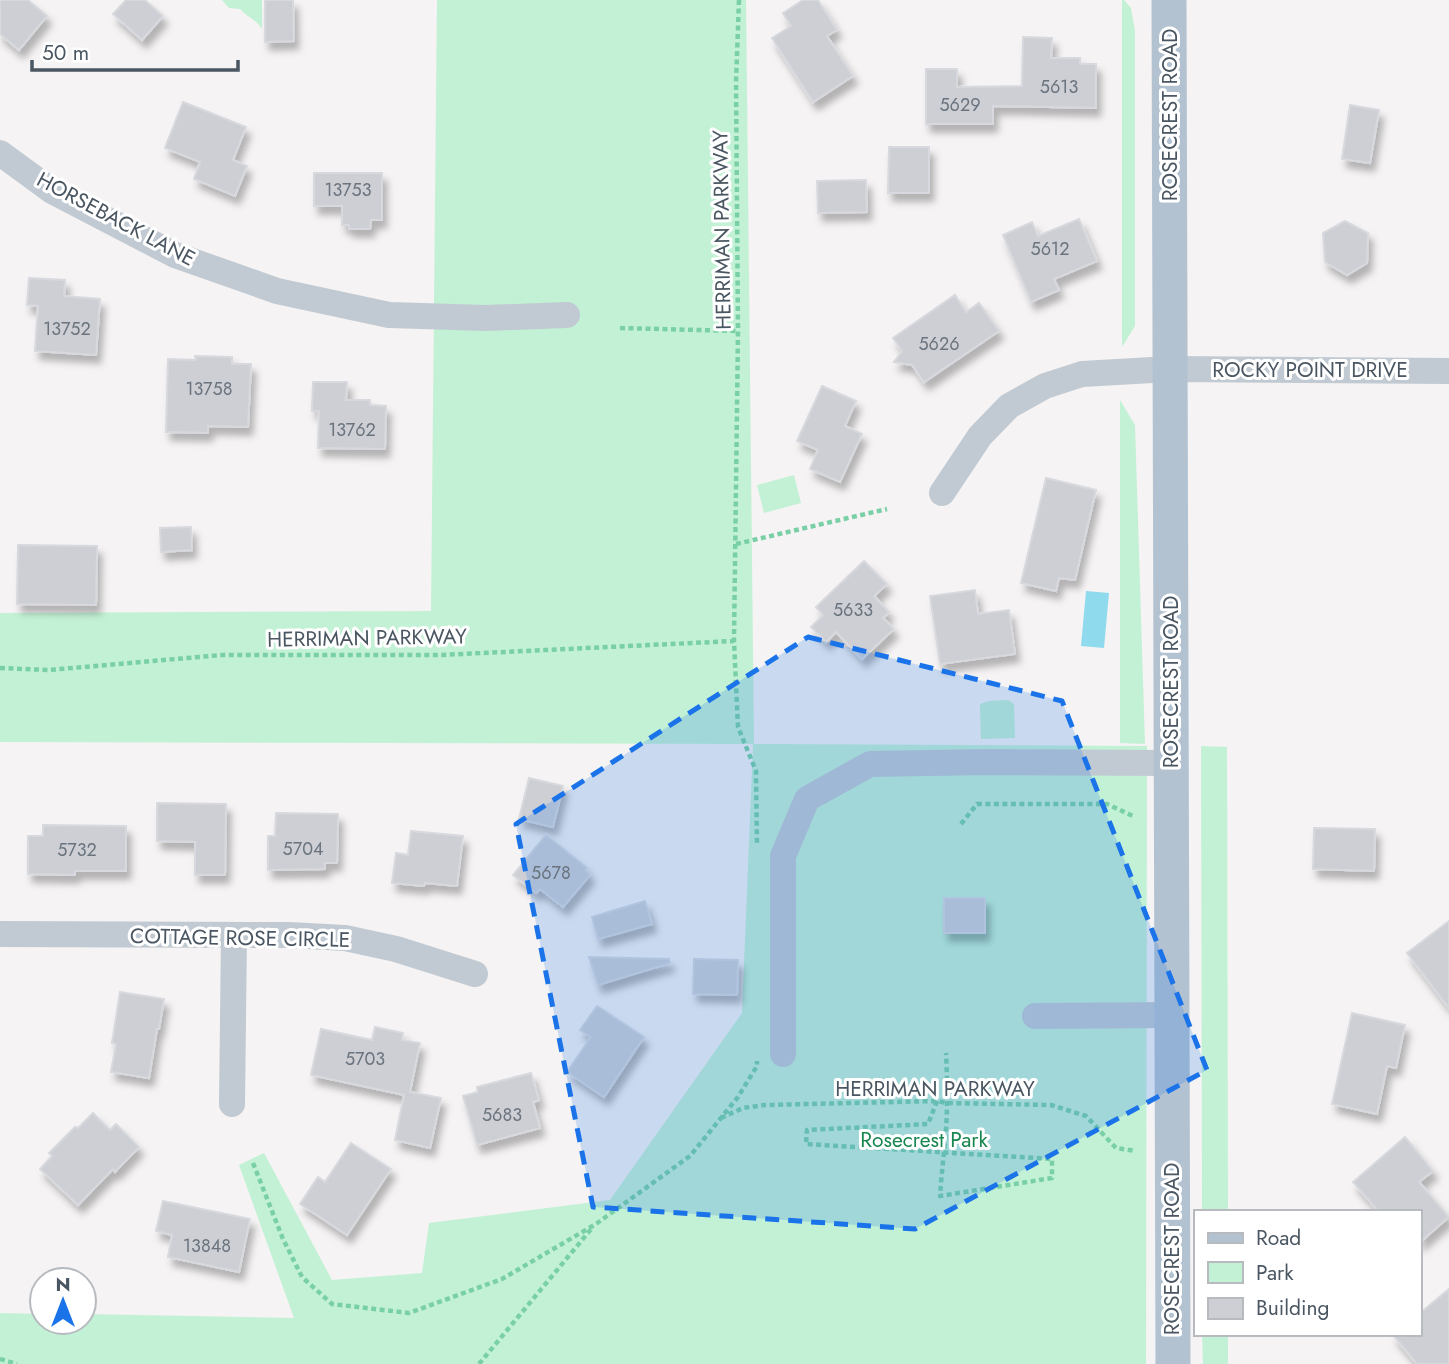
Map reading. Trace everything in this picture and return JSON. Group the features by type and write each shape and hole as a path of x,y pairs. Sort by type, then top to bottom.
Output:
{"main road":[{"name":"ROSECREST ROAD","path":"1169,0 1172,1364"}],"street":[{"name":"HORSEBACK LANE","path":"0,153 52,191 174,255 277,291 389,315 486,318 567,315"},
{"name":"ROCKY POINT DRIVE","path":"942,493 980,436 1009,406 1054,382 1082,374 1170,369 1449,371"},
{"path":"770,1053 783,856 807,799 870,764 1171,763"},
{"name":"COTTAGE ROSE CIRCLE","path":"0,934 289,935 345,938 396,949 475,974"},
{"path":"232,1104 234,935"},
{"path":"1035,1016 1172,1015"}],"path":[{"name":"HERRIMAN PARKWAY","path":"739,0 736,82 738,331 734,641 738,727 756,771 757,849"},
{"path":"620,328 738,331"},
{"path":"736,544 887,509"},
{"name":"HERRIMAN PARKWAY","path":"0,668 49,670 222,655 441,655 734,641"},
{"path":"961,824 977,804 1107,804 1135,817"},
{"path":"253,1163 283,1239 302,1278 332,1304 409,1313 502,1279 596,1224 690,1156 738,1097 757,1066 770,1053"},
{"path":"937,1101 928,1124 807,1130 806,1144 943,1152 1052,1159 1052,1178 940,1196 943,1152 947,1103 946,1053"},
{"name":"HERRIMAN PARKWAY","path":"721,1118 743,1108 765,1105 937,1101 1051,1105 1086,1116 1116,1148 1136,1152"},
{"path":"479,1364 596,1224"},
{"path":"0,1359 17,1364"}],"highlighted area":[{"path":"808,637 1062,701 1207,1070 915,1229 593,1207 516,824"}],"green space":[{"path":"222,0 262,0 262,29 240,9 229,8"},
{"name":"Rosecrest Park","path":"437,0 746,0 754,744 1147,746 1146,1364 0,1364 0,1313 28,1314 28,1336 98,1336 98,1314 294,1318 239,1165 264,1153 332,1280 422,1273 429,1223 610,1200 742,1013 753,744 0,742 0,613 431,611"},
{"path":"1122,0 1131,8 1135,31 1135,326 1122,347"},
{"path":"1120,400 1135,425 1145,744 1120,743"},
{"path":"794,475 801,503 764,513 757,485"},
{"path":"1008,700 1014,704 1015,738 981,739 980,704"},
{"path":"1201,746 1227,747 1228,1210 1202,1210"},
{"path":"1202,1336 1228,1336 1228,1364 1203,1364"}],"water":[{"path":"1086,591 1109,593 1104,648 1081,646"}],"building":[{"path":"0,0 28,0 47,16 19,50 0,34"},
{"path":"126,0 145,0 163,16 142,40 113,14"},
{"path":"265,0 293,0 294,41 265,42"},
{"path":"803,0 818,0 837,30 827,36 853,76 813,102 772,38 791,26 783,13"},
{"path":"1023,37 1052,38 1051,58 1080,58 1080,64 1096,64 1096,108 993,106 993,124 926,124 926,69 957,69 957,87 1022,86"},
{"path":"183,102 246,127 233,160 247,166 235,196 194,179 200,162 165,148"},
{"path":"1350,105 1379,110 1370,163 1342,159"},
{"path":"889,147 929,147 929,193 888,193"},
{"path":"314,173 382,173 382,220 371,220 370,229 349,229 349,225 342,225 342,206 314,206"},
{"path":"866,180 867,212 818,213 817,181"},
{"path":"1079,219 1097,261 1054,279 1059,290 1031,302 1003,235 1032,222 1038,236"},
{"path":"1345,221 1368,233 1367,263 1347,275 1325,262 1323,233"},
{"path":"29,278 65,280 64,296 100,299 96,355 35,351 38,306 27,305"},
{"path":"955,295 966,312 979,303 999,331 924,382 912,365 894,362 902,351 893,338"},
{"path":"195,356 232,357 232,364 251,364 248,427 208,426 208,433 166,432 168,359 196,360"},
{"path":"313,382 347,382 346,400 370,400 370,405 386,406 385,449 318,448 319,411 312,411"},
{"path":"822,386 856,401 845,426 862,434 840,482 810,469 818,450 797,441"},
{"path":"1046,478 1096,490 1075,580 1059,578 1056,591 1021,583"},
{"path":"191,527 192,550 161,552 160,528"},
{"path":"18,545 97,546 96,605 17,604"},
{"path":"864,561 887,584 874,596 889,612 883,618 894,629 862,659 836,632 826,642 811,627 823,615 816,607"},
{"path":"975,590 978,614 1009,610 1015,654 940,664 930,596"},
{"path":"529,778 563,786 553,827 519,819"},
{"path":"157,803 226,804 225,875 195,875 195,842 157,841"},
{"path":"276,813 338,814 337,863 325,863 325,869 268,870 268,836 275,836"},
{"path":"43,825 126,826 126,871 75,871 75,875 28,874 28,836 43,836"},
{"path":"1314,828 1375,829 1374,871 1313,869"},
{"path":"411,831 463,836 457,886 392,883 396,853 408,855"},
{"path":"546,835 587,868 585,870 590,875 563,907 540,889 536,893 513,875"},
{"path":"944,898 985,898 985,933 944,933"},
{"path":"645,901 652,924 598,939 592,917"},
{"path":"1449,921 1449,1008 1407,953"},
{"path":"589,957 669,959 670,963 598,985"},
{"path":"694,959 738,960 737,995 693,994"},
{"path":"120,992 164,999 149,1078 111,1072 116,1044 112,1043"},
{"path":"597,1006 644,1037 604,1097 567,1072 591,1037 580,1030"},
{"path":"1352,1013 1405,1025 1396,1068 1387,1066 1377,1114 1332,1104"},
{"path":"375,1027 403,1033 402,1040 420,1043 410,1092 441,1098 430,1148 395,1140 404,1095 311,1075 321,1029 372,1040"},
{"path":"531,1073 539,1100 533,1102 540,1128 477,1145 463,1096 478,1092 477,1087"},
{"path":"93,1113 110,1130 116,1124 139,1147 78,1205 40,1169 52,1156 49,1153"},
{"path":"1405,1137 1433,1171 1419,1182 1449,1217 1421,1241 1421,1210 1377,1210 1353,1182"},
{"path":"351,1143 391,1169 347,1235 300,1204 318,1177 325,1182"},
{"path":"163,1201 250,1219 239,1272 168,1257 172,1235 156,1231"},
{"path":"1449,1289 1449,1364 1417,1364 1394,1336 1421,1336 1421,1312"}]}
